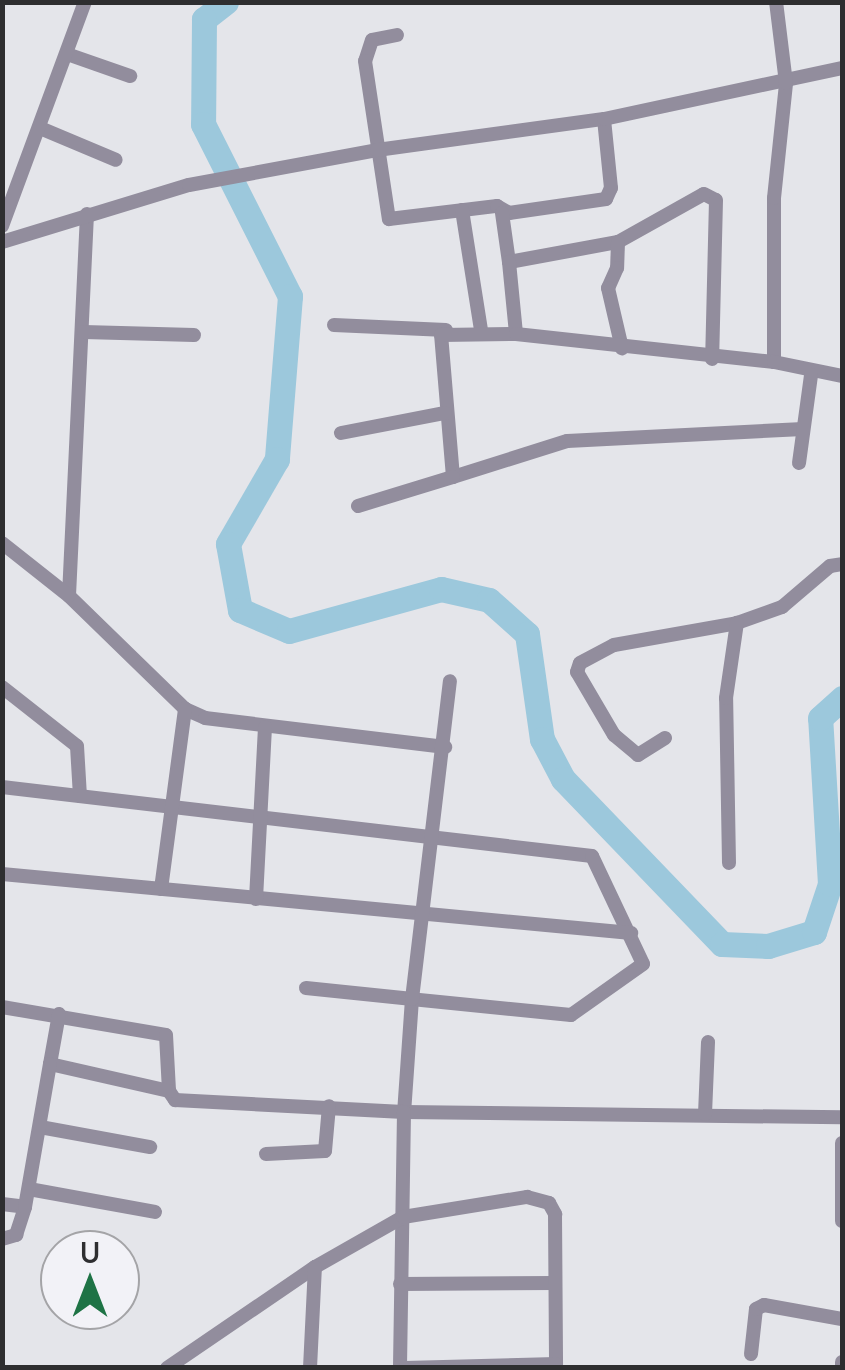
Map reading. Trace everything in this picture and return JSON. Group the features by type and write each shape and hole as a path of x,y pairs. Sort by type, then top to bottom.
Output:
{"street":[{"path":"2,226 84,2"},
{"path":"774,362 774,198 786,83 776,2"},
{"path":"397,34 372,40 366,54 389,220 497,206 502,214 516,334"},
{"path":"67,54 130,76"},
{"path":"2,242 189,184 377,150 604,120 842,68"},
{"path":"502,214 606,199 611,188 604,120"},
{"path":"40,128 116,160"},
{"path":"509,262 618,242 704,194 716,200 712,358"},
{"path":"462,210 480,330"},
{"path":"70,596 87,214"},
{"path":"618,242 618,268 608,288 622,348"},
{"path":"334,326 480,330 774,362 812,375 842,376"},
{"path":"446,330 441,337 445,413 454,477"},
{"path":"84,332 194,335"},
{"path":"799,464 812,375"},
{"path":"341,433 445,413"},
{"path":"358,506 567,441 804,428"},
{"path":"2,543 70,596 185,709 265,727 445,747"},
{"path":"665,738 638,755 614,736 577,672 580,663 664,631 736,623 782,607 830,566 842,564"},
{"path":"729,863 726,698 736,623"},
{"path":"167,1368 314,1268 403,1217 527,1197 549,1202 555,1214 556,1366 402,1368 400,1284 403,1217 404,1112 412,999 450,682"},
{"path":"2,687 77,746 80,796"},
{"path":"161,889 167,807 185,709"},
{"path":"256,899 265,727"},
{"path":"2,787 587,853 631,933 643,964 571,1015 306,988"},
{"path":"2,874 424,918 631,933"},
{"path":"2,1024 4,1008 59,1014 166,1036 168,1090"},
{"path":"2,1239 16,1235 25,1207 59,1014"},
{"path":"704,1114 708,1042"},
{"path":"50,1064 168,1090 186,1103 404,1112 842,1117"},
{"path":"266,1154 325,1150 329,1106"},
{"path":"40,1127 150,1146"},
{"path":"842,1142 842,1222"},
{"path":"29,1189 155,1212"},
{"path":"2,1204 25,1207"},
{"path":"310,1368 314,1268"},
{"path":"400,1284 555,1283"},
{"path":"751,1354 756,1309 764,1305 842,1320"}],"waterway":[{"path":"226,2 204,19 203,124 290,296 277,459 228,544 240,610 289,631 441,589 489,600 527,634 542,739 563,779 722,944 768,946 814,932 830,884 820,718 842,698"}]}
